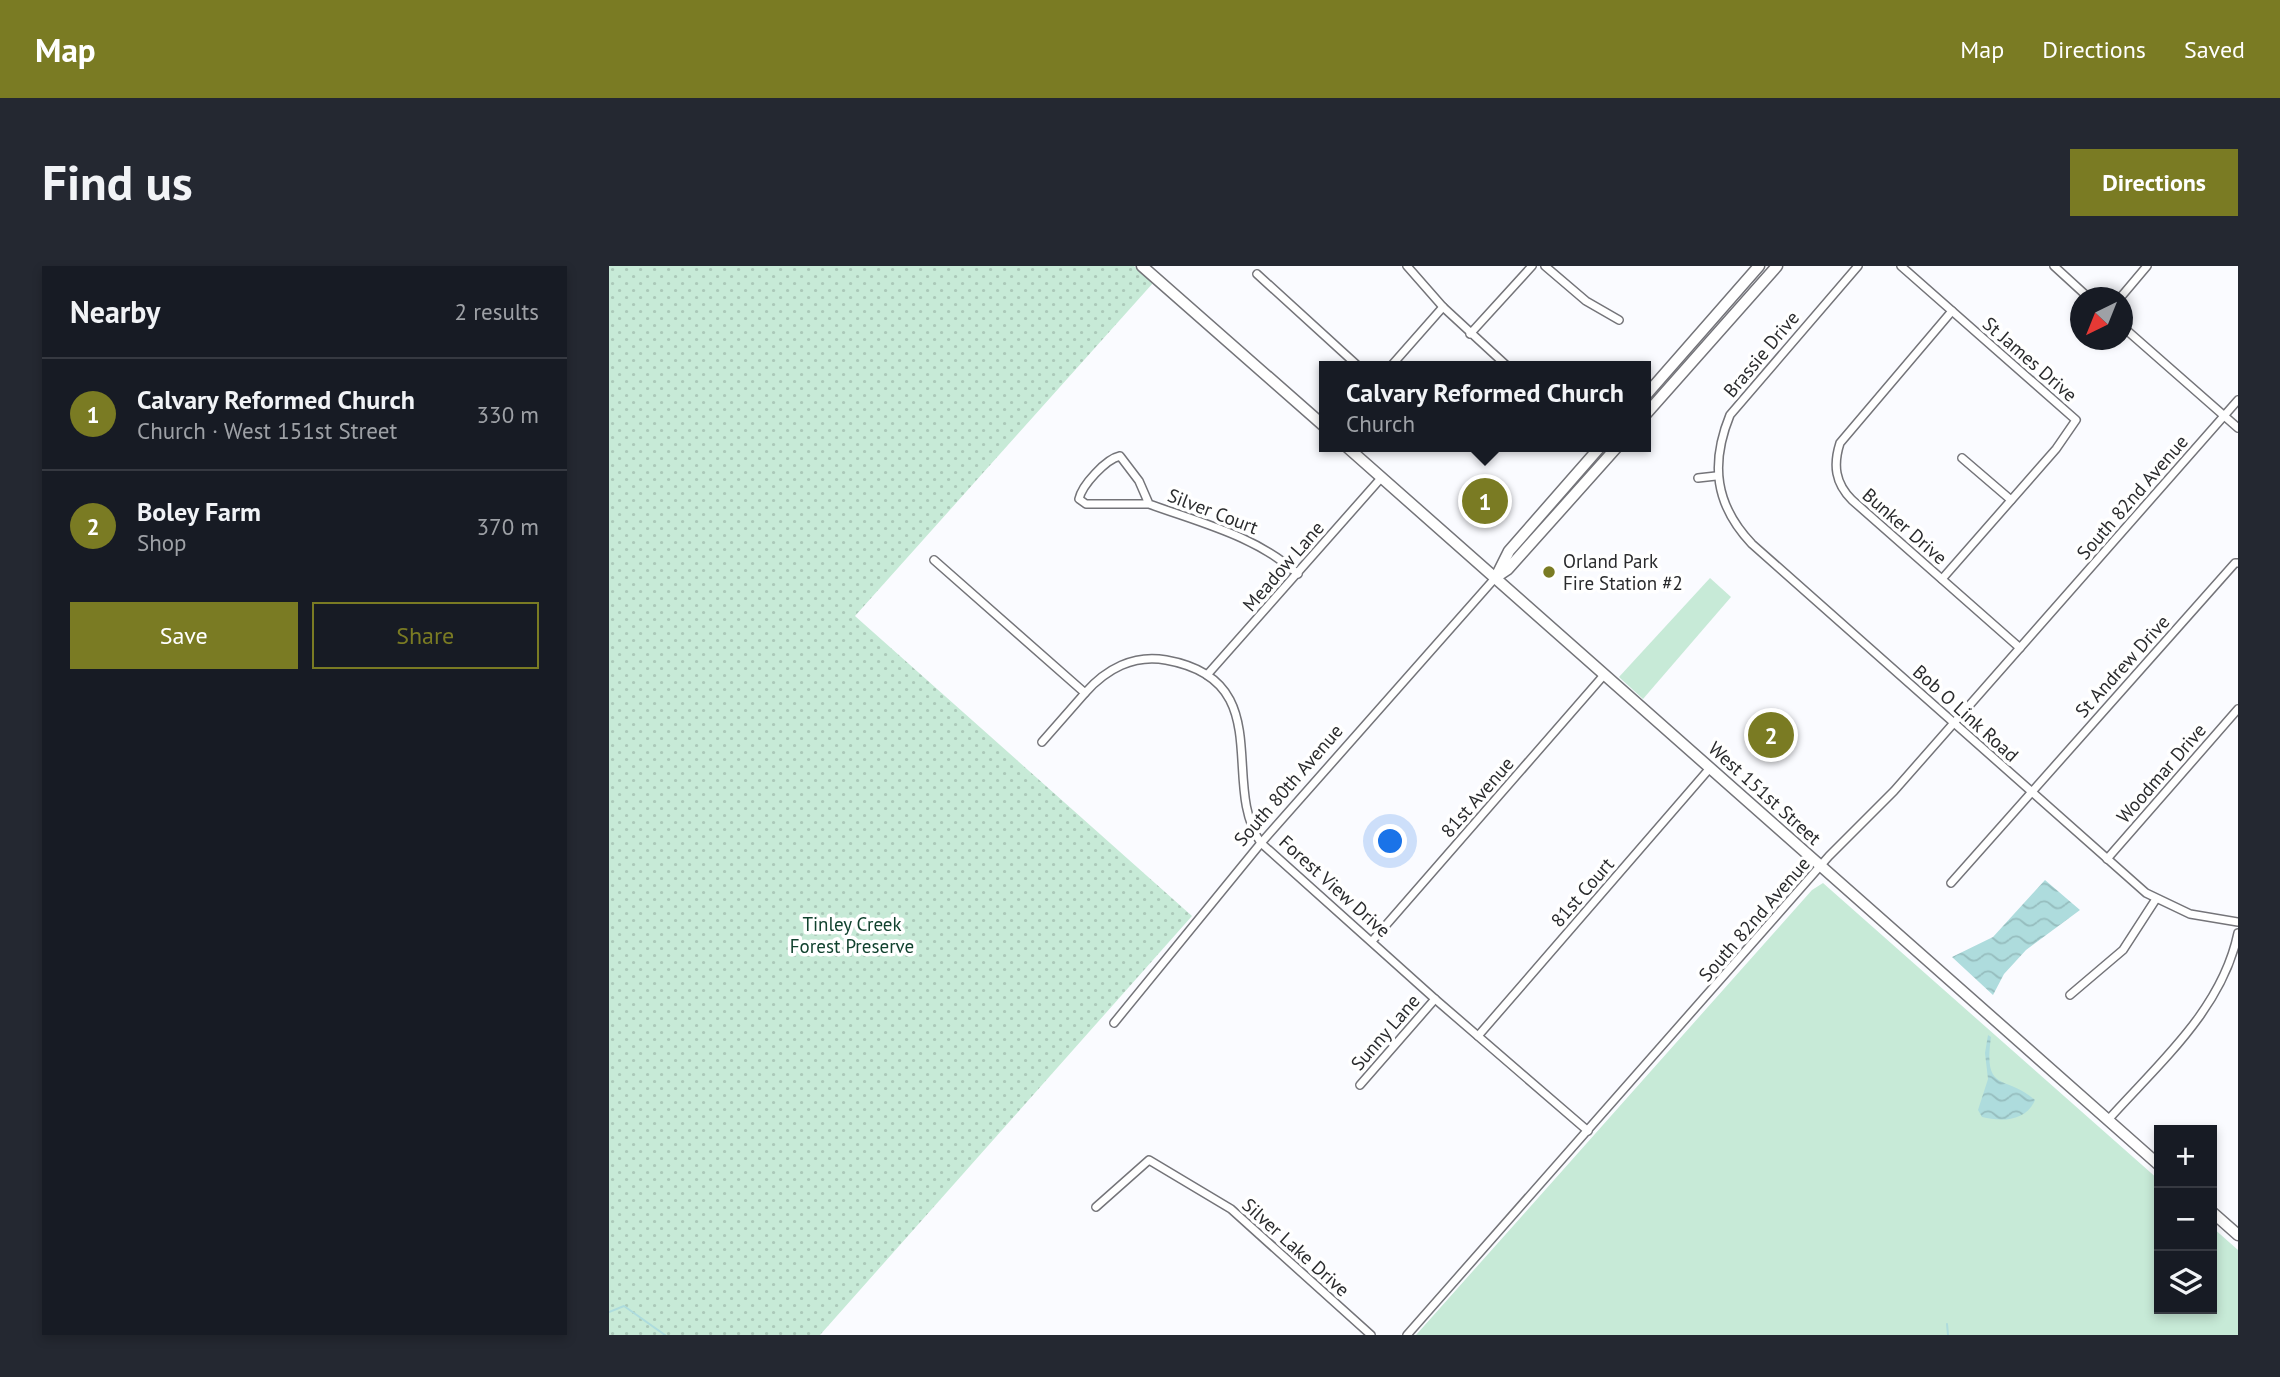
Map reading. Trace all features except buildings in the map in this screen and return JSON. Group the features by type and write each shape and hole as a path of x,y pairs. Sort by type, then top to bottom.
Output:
{"street":[{"path":"1142,266 1319,422"},
{"path":"1407,266 1443,307 1501,361"},
{"path":"1470,334 1531,266"},
{"path":"1545,266 1586,301 1619,320"},
{"path":"1651,389 1759,266"},
{"path":"1651,408 1777,266"},
{"name":"Brassie Drive","path":"1716,476 1721,436 1730,415 1858,266"},
{"name":"St James Drive","path":"1901,266 2076,420 2056,449 1942,579"},
{"path":"2054,266 2077,287"},
{"path":"2129,287 2147,266"},
{"path":"1257,274 1353,361"},
{"path":"1395,361 1443,307"},
{"name":"Bunker Drive","path":"1952,311 1840,443 1835,467 1837,480 1848,496 2020,648"},
{"path":"2133,336 2238,428"},
{"name":"South 82nd Avenue","path":"1408,1335 2238,400"},
{"name":"West 151st Street","path":"1353,452 2154,1161"},
{"name":"South 80th Avenue","path":"1496,577 1509,551 1595,452"},
{"path":"1605,452 1609,455"},
{"name":"South 80th Avenue","path":"1114,1023 1147,979 1261,842 1496,577 1508,569 1612,452"},
{"name":"Silver Court","path":"1149,504 1139,481 1120,456 1111,458 1081,491 1079,499 1086,504 1149,504 1247,540 1279,557 1298,574"},
{"path":"1962,458 2011,500"},
{"path":"1698,478 1716,476"},
{"name":"Bob O Link Road","path":"1716,476 1727,512 1752,544 2107,859 2156,899 2190,914 2238,922"},
{"name":"Meadow Lane","path":"1207,675 1382,477"},
{"path":"934,560 1085,693"},
{"name":"St Andrew Drive","path":"1951,883 2235,563 2238,564"},
{"name":"Forest View Drive","path":"1042,742 1085,693 1112,670 1143,658 1171,661 1207,675 1227,698 1241,730 1245,809 1251,828 1261,842 1373,940 1434,999 1588,1131"},
{"name":"81st Avenue","path":"1373,940 1604,675"},
{"name":"Woodmar Drive","path":"2107,859 2238,709"},
{"name":"81st Court","path":"1478,1036 1710,768"},
{"path":"2070,995 2123,950 2156,899"},
{"path":"2108,1120 2211,1002 2229,968 2238,933"},
{"name":"Sunny Lane","path":"1360,1085 1434,999"},
{"name":"Silver Lake Drive","path":"1096,1207 1149,1160 1231,1209 1371,1335"},
{"path":"2217,1216 2236,1229"}],"green space":[{"name":"Tinley Creek Forest Preserve","path":"609,266 1134,266 1153,283 855,616 1192,916 820,1335 609,1335"},
{"path":"1710,578 1731,597 1643,699 1619,677"},
{"path":"1823,883 2154,1176 2154,1314 2217,1314 2217,1231 2238,1250 2238,1335 1416,1335 1812,890"}],"water":[{"path":"2045,880 2080,910 2026,950 2004,974 1993,995 1952,957 1993,937"},
{"path":"1988,1035 1991,1037 1989,1055 1993,1075 2035,1100 2020,1116 1990,1119 1982,1117 1978,1110 1988,1079 1985,1053"}],"waterway":[{"path":"609,1312 624,1306 665,1335"},
{"path":"1947,1324 1948,1335"}],"place":[{"name":"Calvary Reformed Church","path":"1485,501"},
{"name":"Orland Park Fire Station #2","path":"1549,572"},
{"name":"Boley Farm","path":"1771,735"}]}
